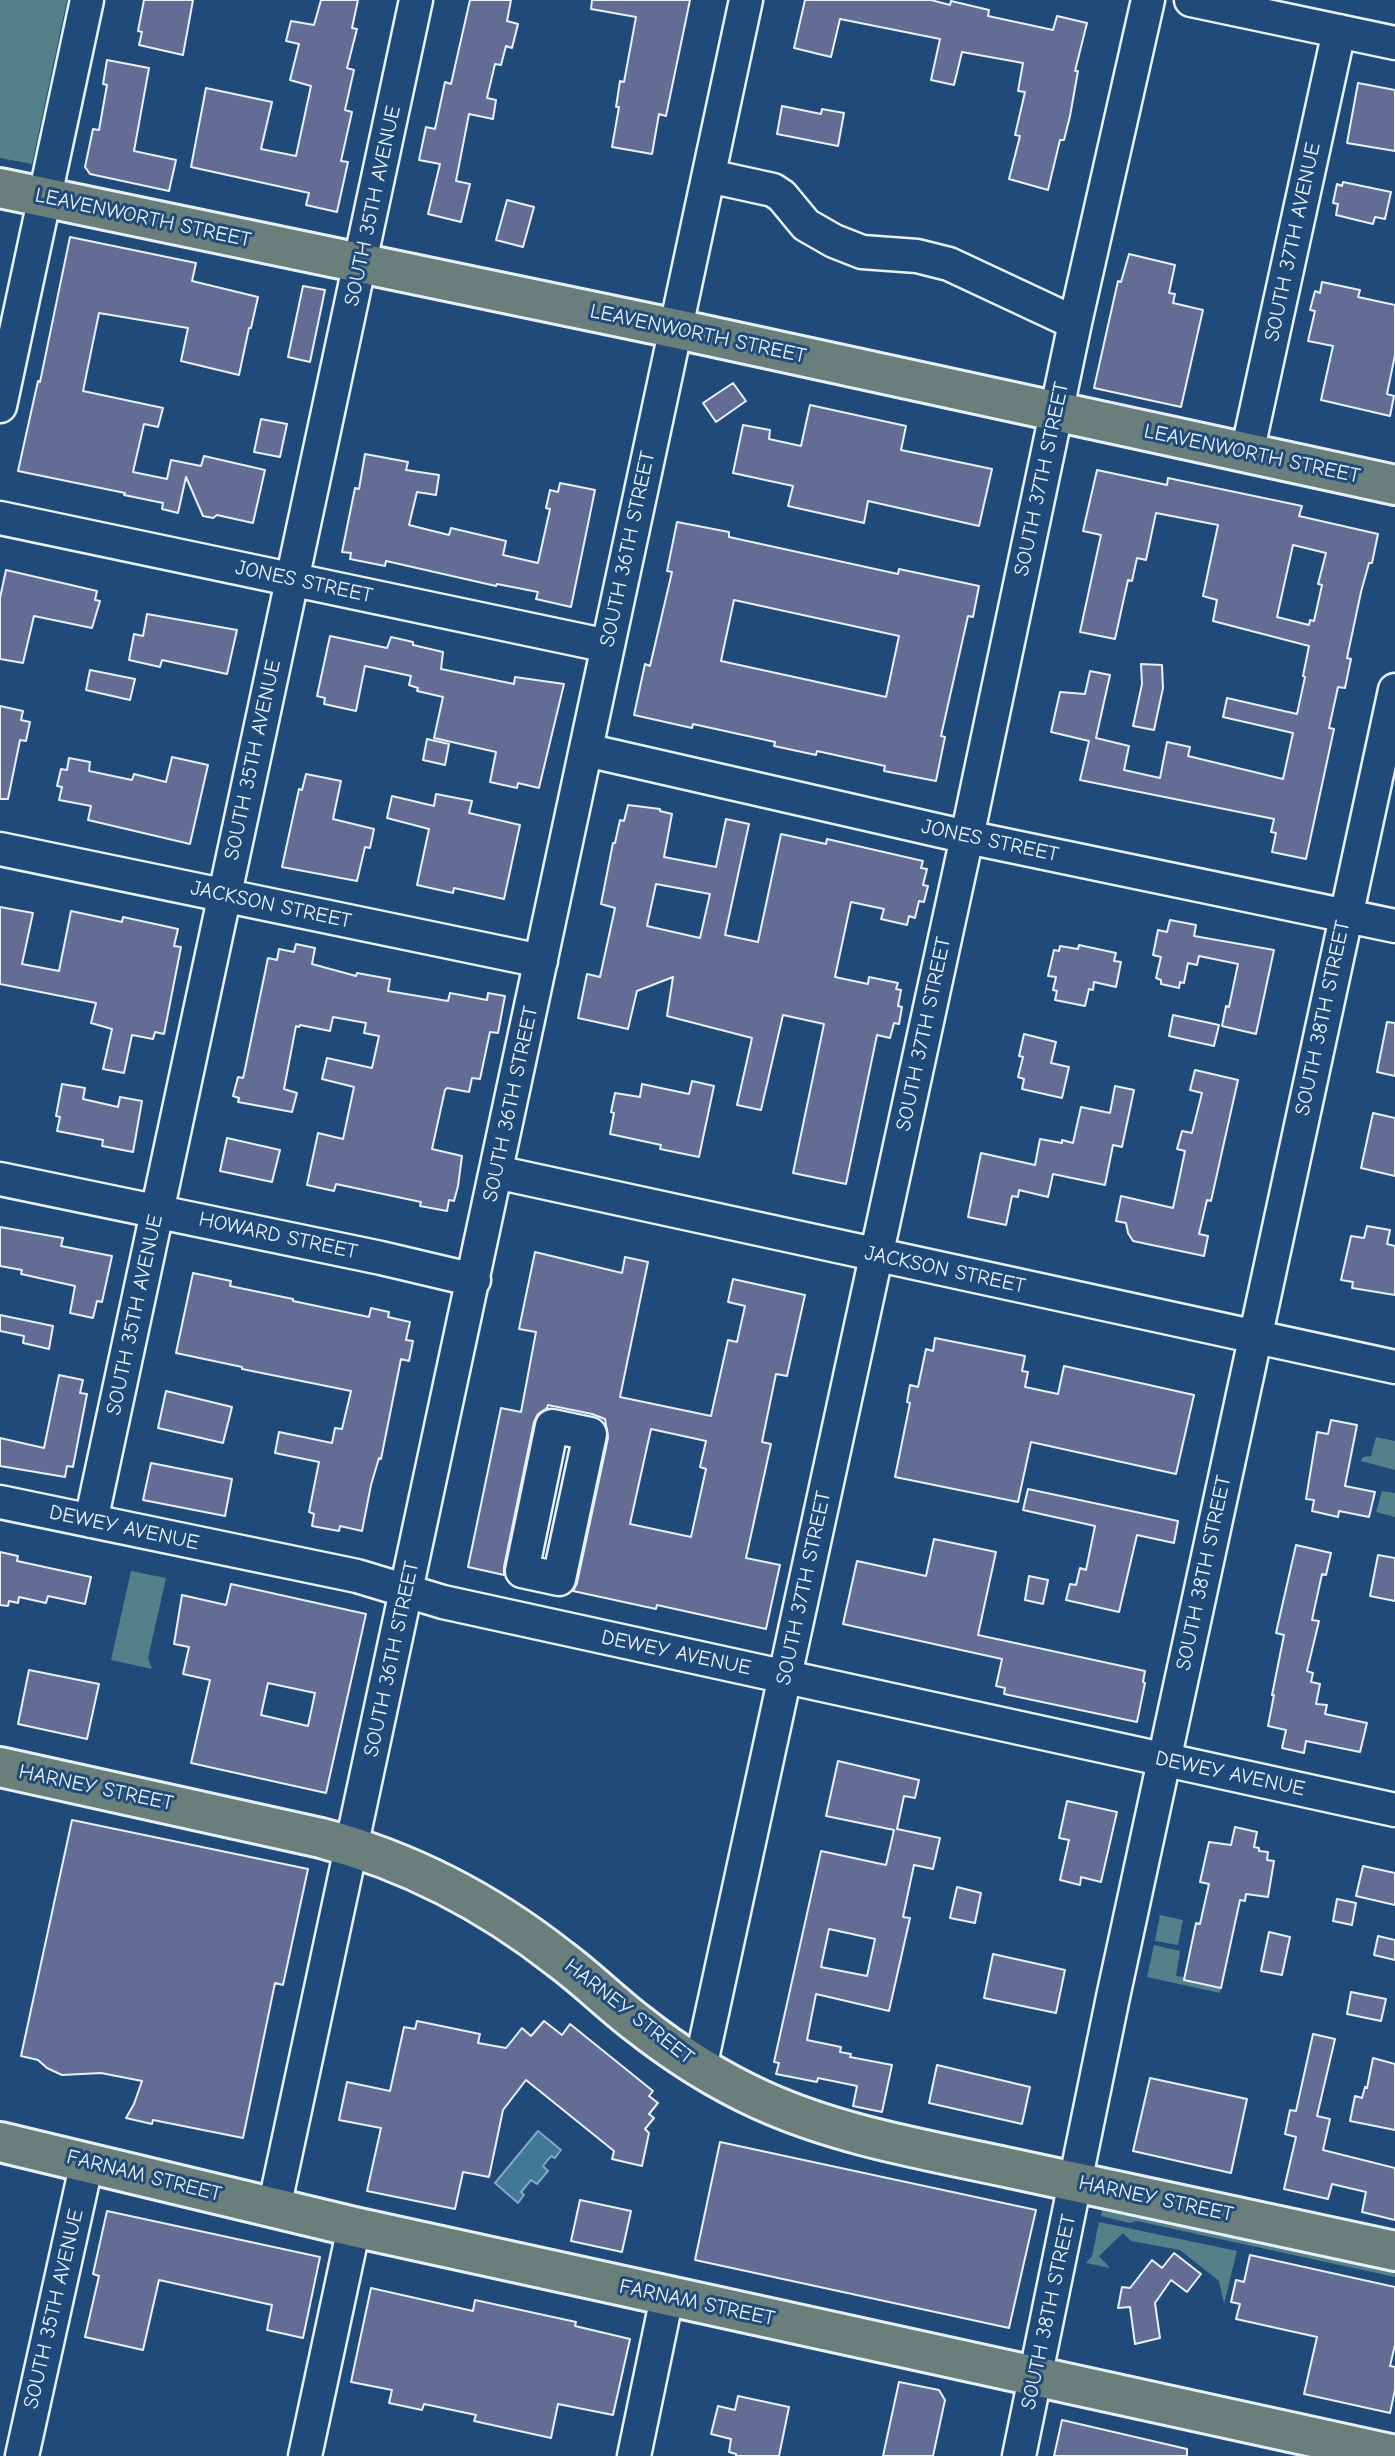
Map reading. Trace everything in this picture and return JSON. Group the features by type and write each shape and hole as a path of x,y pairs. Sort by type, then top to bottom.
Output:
{"main road":[{"name":"LEAVENWORTH STREET","path":"0,188 677,329 1395,485"},
{"name":"HARNEY STREET","path":"0,1768 351,1846 423,1874 502,1917 563,1961 636,2023 701,2068 762,2101 823,2124 884,2140 1395,2251"},
{"name":"FARNAM STREET","path":"0,2142 354,2227 1395,2455"}],"street":[{"path":"0,406 87,0"},
{"name":"SOUTH 35TH AVENUE","path":"90,1521 416,0"},
{"name":"SOUTH 36TH STREET","path":"274,2208 746,0"},
{"name":"SOUTH 37TH STREET","path":"701,2068 967,837 1075,323 1148,0"},
{"path":"1191,0 1395,43"},
{"name":"SOUTH 37TH AVENUE","path":"1247,453 1339,31"},
{"path":"709,176 773,190 782,196 806,225 862,252 917,256 948,264 1075,323"},
{"name":"JONES STREET","path":"0,518 608,646"},
{"name":"SOUTH 38TH STREET","path":"1019,2456 1164,1760 1395,690"},
{"name":"JONES STREET","path":"586,750 967,837 1395,926"},
{"name":"JACKSON STREET","path":"0,849 541,961"},
{"name":"JACKSON STREET","path":"496,1172 1395,1367"},
{"name":"HOWARD STREET","path":"0,1179 474,1280"},
{"name":"DEWEY AVENUE","path":"0,1502 357,1576 443,1602 1395,1810"},
{"path":"531,1621 541,1576"},
{"name":"SOUTH 35TH AVENUE","path":"22,2456 87,2162"},
{"path":"305,2456 354,2227"},
{"path":"634,2456 667,2297"}],"green space":[{"path":"0,0 67,0 32,164 0,158"},
{"path":"1376,1437 1395,1441 1395,1470 1361,1461 1363,1457 1371,1456"},
{"path":"1382,1491 1395,1493 1395,1517 1376,1512"},
{"path":"131,1571 166,1578 148,1658 152,1669 111,1660"},
{"path":"1160,1915 1183,1920 1178,1945 1155,1941"},
{"path":"1154,1945 1180,1951 1176,1976 1221,1988 1220,1993 1147,1977"},
{"path":"1103,2206 1395,2269 1395,2277 1137,2221 1130,2223 1101,2216"},
{"path":"1099,2222 1237,2251 1224,2304 1219,2281 1180,2250 1131,2241 1123,2233 1099,2256 1110,2268 1086,2263 1092,2256"}],"water":[{"path":"538,2131 561,2150 555,2158 551,2156 543,2166 548,2171 537,2184 531,2180 521,2192 524,2195 518,2203 495,2183"}],"building":[{"path":"144,0 193,0 183,55 139,45 142,32 138,31"},
{"path":"321,0 358,0 352,28 357,29 347,68 354,70 345,110 352,112 341,161 348,162 337,212 306,205 309,193 191,167 206,88 272,102 261,149 296,156 311,86 290,80 299,44 286,41 291,21 314,25"},
{"path":"470,0 511,0 507,21 518,24 512,48 506,46 501,65 495,64 487,98 496,100 493,119 469,114 456,181 470,184 461,222 428,214 440,164 419,160 426,127 435,129 445,82 451,84"},
{"path":"592,0 690,0 666,116 659,114 652,154 612,147 619,107 616,107 620,81 624,82 636,17 591,9"},
{"path":"805,0 931,0 950,5 951,1 989,10 988,16 1053,30 1057,16 1087,23 1075,71 1078,71 1070,116 1064,140 1060,140 1048,190 1009,179 1020,136 1015,135 1025,92 1018,91 1023,63 962,52 954,85 931,80 940,39 840,19 831,57 794,48"},
{"path":"107,60 149,68 134,151 176,160 169,191 90,174 85,167 93,129 99,130 107,85 103,84"},
{"path":"1358,83 1395,90 1395,151 1347,143"},
{"path":"782,106 821,114 822,109 844,113 838,146 777,134"},
{"path":"1343,182 1391,192 1385,219 1375,217 1373,224 1336,215 1338,204 1333,203 1337,184 1342,186"},
{"path":"507,200 534,207 523,247 496,240"},
{"path":"70,237 196,263 192,281 258,297 239,375 181,361 188,328 99,313 83,391 163,408 158,427 144,424 133,472 167,479 171,460 201,466 204,456 265,470 253,523 217,515 213,518 203,516 186,477 178,513 162,509 163,503 124,495 125,493 18,471 38,381 40,382"},
{"path":"1129,254 1175,265 1169,293 1175,294 1173,303 1203,310 1181,407 1094,388 1118,281 1121,282"},
{"path":"1322,282 1360,290 1358,297 1395,305 1395,355 1387,394 1394,396 1390,416 1321,400 1333,346 1308,341 1315,311 1310,310 1315,291 1320,293"},
{"path":"303,286 325,290 310,362 288,357"},
{"path":"733,383 746,401 716,422 703,403"},
{"path":"810,405 906,426 901,450 992,469 979,526 868,501 864,523 788,506 793,486 733,473 743,425 770,430 769,439 801,446"},
{"path":"261,419 287,424 280,457 254,452"},
{"path":"365,454 408,462 406,470 439,475 436,495 417,492 409,525 449,535 451,528 506,541 503,555 538,563 550,509 546,508 550,490 558,492 560,483 595,490 571,607 536,599 538,592 497,584 496,586 386,561 385,566 350,559 351,553 342,552 355,488 359,489"},
{"path":"1097,470 1167,485 1168,478 1302,506 1299,516 1378,534 1372,563 1369,563 1361,592 1347,658 1351,659 1345,688 1338,687 1329,728 1334,729 1306,859 1272,852 1276,833 1271,832 1274,819 1080,780 1089,741 1051,732 1060,692 1085,694 1090,671 1110,675 1096,738 1129,746 1124,770 1160,778 1167,742 1190,747 1188,756 1283,779 1293,733 1223,717 1227,698 1297,714 1309,646 1213,621 1217,600 1203,596 1218,525 1156,513 1146,560 1137,558 1132,581 1128,580 1115,639 1080,632 1101,535 1083,531","holes":["1293,545 1326,553 1318,584 1322,585 1314,621 1310,620 1309,625 1277,617"]},
{"path":"677,522 729,532 729,537 898,574 899,569 979,586 973,617 968,616 941,736 945,737 936,781 884,771 885,766 817,751 816,755 774,746 775,742 693,724 692,728 634,715 645,664 650,666 672,572 667,571","holes":["734,600 899,636 886,697 721,661"]},
{"path":"6,570 97,591 95,600 100,601 92,628 34,616 23,663 0,659 0,598"},
{"path":"147,614 237,630 227,674 162,660 160,667 129,660 134,634 143,636"},
{"path":"330,636 387,648 391,637 443,652 441,669 514,684 515,677 564,684 539,788 518,783 517,788 490,782 496,752 434,738 443,697 417,691 418,688 409,685 411,676 365,666 356,711 324,704 325,698 317,696"},
{"path":"1141,664 1162,665 1163,688 1154,730 1133,726 1142,684"},
{"path":"90,670 135,679 130,700 86,690"},
{"path":"0,706 23,711 21,720 30,722 26,741 20,740 8,799 0,799"},
{"path":"427,739 449,744 445,765 423,760"},
{"path":"172,757 208,765 190,844 88,820 91,806 59,800 62,787 57,786 61,769 67,770 69,758 90,762 89,771 132,780 134,774 166,782"},
{"path":"306,774 341,781 333,819 374,829 370,848 365,847 357,881 282,867 299,789 302,790"},
{"path":"436,794 472,801 469,813 520,825 504,899 454,888 453,893 417,885 429,829 387,818 392,796 434,806"},
{"path":"628,805 660,809 672,814 664,857 716,867 726,819 749,824 725,935 758,942 781,834 826,844 827,839 923,861 921,868 927,869 923,885 928,886 924,902 919,901 915,918 909,916 907,925 881,919 884,909 851,902 835,977 868,984 869,977 898,983 896,989 901,990 898,1006 902,1007 899,1024 894,1023 890,1038 877,1035 846,1184 793,1173 824,1024 783,1015 761,1110 737,1105 752,1038 667,1016 673,977 637,991 628,1029 578,1018 587,974 600,977 615,908 601,904 613,843 620,820 624,821","holes":["656,884 710,894 700,938 647,926"]},
{"path":"0,907 33,913 22,964 59,971 71,911 122,922 123,917 178,929 174,946 181,947 164,1034 155,1032 153,1039 132,1035 124,1073 103,1069 112,1029 91,1023 96,1003 0,984"},
{"path":"1170,920 1196,925 1194,936 1274,950 1256,1034 1222,1026 1238,964 1199,956 1197,965 1188,963 1184,983 1180,982 1179,988 1161,984 1161,980 1156,978 1161,957 1153,955 1158,930 1167,932"},
{"path":"296,944 315,948 312,964 356,976 357,973 390,979 388,991 448,1001 450,993 487,1000 488,993 505,996 498,1033 490,1032 480,1079 472,1078 469,1092 447,1088 445,1090 432,1149 462,1156 454,1201 449,1200 447,1211 420,1206 421,1202 336,1184 334,1191 307,1185 318,1133 343,1139 354,1087 322,1079 327,1058 372,1068 379,1036 364,1033 366,1023 333,1017 330,1031 296,1026 284,1089 297,1093 292,1112 238,1102 239,1098 233,1096 238,1077 243,1078 268,958 277,960 279,949 294,952"},
{"path":"1079,945 1116,953 1114,961 1121,962 1116,987 1094,982 1093,990 1089,989 1085,1006 1055,1000 1057,991 1053,990 1056,977 1048,976 1054,950 1059,951 1060,946 1078,949"},
{"path":"1173,1015 1219,1025 1214,1046 1169,1036"},
{"path":"1387,1022 1395,1023 1395,1076 1377,1072"},
{"path":"1024,1034 1056,1042 1051,1063 1069,1067 1062,1098 1022,1089 1024,1079 1018,1077 1023,1057 1019,1056"},
{"path":"1195,1070 1238,1080 1211,1201 1207,1200 1199,1234 1208,1236 1204,1256 1133,1241 1126,1223 1116,1221 1121,1196 1173,1208 1185,1151 1177,1149 1182,1131 1192,1133 1202,1093 1190,1090"},
{"path":"692,1081 714,1086 699,1157 660,1149 661,1145 610,1134 615,1093 640,1097 642,1084 689,1094"},
{"path":"62,1084 85,1088 83,1099 118,1107 120,1097 142,1101 133,1152 102,1146 103,1140 57,1131 60,1117 56,1116"},
{"path":"1115,1086 1134,1090 1122,1147 1113,1145 1105,1185 1053,1174 1048,1197 1019,1190 1018,1197 1012,1196 1006,1225 968,1217 981,1153 1035,1165 1040,1139 1073,1143 1081,1107 1110,1113"},
{"path":"1373,1113 1395,1118 1395,1176 1361,1168"},
{"path":"227,1138 280,1150 272,1182 220,1171"},
{"path":"1367,1226 1390,1230 1387,1244 1395,1246 1395,1295 1352,1288 1353,1282 1341,1280 1351,1236 1364,1238"},
{"path":"0,1227 63,1238 61,1246 112,1256 102,1302 97,1301 93,1318 70,1313 75,1286 21,1274 22,1270 0,1266"},
{"path":"535,1252 622,1273 625,1257 648,1262 620,1397 711,1416 728,1340 737,1342 745,1306 728,1302 733,1279 805,1295 787,1376 776,1374 762,1442 771,1444 746,1558 780,1565 766,1629 657,1605 656,1609 573,1591 577,1583 608,1438 605,1419 592,1414 548,1405 538,1414 534,1422 504,1575 468,1567 501,1408 521,1412 536,1332 519,1329","holes":["651,1429 706,1441 700,1467 706,1469 691,1537 630,1524"]},
{"path":"193,1273 231,1281 230,1286 293,1301 369,1317 371,1308 389,1312 388,1317 410,1322 406,1340 413,1341 409,1361 401,1359 381,1459 379,1458 371,1485 362,1531 340,1526 339,1531 312,1526 314,1514 309,1512 319,1462 275,1453 279,1432 332,1443 335,1428 342,1429 351,1391 176,1353"},
{"path":"0,1315 53,1326 49,1349 23,1343 24,1336 0,1331"},
{"path":"935,1338 1025,1356 1022,1371 1028,1372 1025,1387 1058,1394 1064,1366 1194,1395 1176,1474 1031,1442 1018,1502 895,1477 910,1403 907,1402 910,1385 918,1387 926,1349 933,1351"},
{"path":"59,1375 83,1380 80,1393 87,1394 73,1467 67,1466 65,1477 0,1466 0,1438 44,1448"},
{"path":"166,1391 232,1407 223,1443 158,1428"},
{"path":"1331,1420 1357,1425 1345,1486 1375,1492 1369,1517 1339,1511 1338,1517 1312,1511 1314,1500 1306,1499 1317,1432 1328,1434"},
{"path":"151,1463 232,1479 225,1516 143,1500"},
{"path":"1028,1489 1178,1521 1174,1543 1137,1535 1119,1612 1066,1600 1070,1584 1076,1585 1080,1568 1086,1570 1095,1526 1023,1510"},
{"path":"934,1539 996,1552 978,1635 1145,1671 1137,1722 1004,1694 1005,1688 996,1686 1002,1659 843,1624 857,1561 926,1576"},
{"path":"1296,1545 1331,1553 1326,1575 1322,1574 1312,1620 1319,1621 1307,1671 1313,1673 1311,1682 1320,1684 1316,1704 1327,1705 1325,1714 1367,1723 1360,1752 1306,1741 1304,1753 1282,1748 1286,1730 1268,1726 1284,1635 1276,1633"},
{"path":"0,1552 18,1556 17,1561 91,1577 85,1604 48,1596 46,1603 19,1597 18,1603 9,1601 8,1606 0,1605"},
{"path":"1378,1555 1395,1558 1395,1601 1370,1596"},
{"path":"1029,1576 1048,1580 1043,1604 1025,1600"},
{"path":"231,1584 366,1614 326,1793 191,1763 210,1680 183,1674 189,1647 174,1644 182,1595 226,1605","holes":["268,1683 315,1693 308,1726 261,1715"]},
{"path":"29,1670 99,1684 87,1739 18,1724"},
{"path":"838,1761 919,1780 915,1798 904,1796 897,1829 940,1838 933,1869 914,1865 903,1917 910,1918 889,2011 816,1994 807,2040 841,2047 840,2052 851,2054 850,2057 892,2065 882,2112 853,2106 857,2086 818,2078 817,2082 776,2074 779,2063 774,2062 821,1851 886,1865 894,1830 826,1816","holes":["829,1929 875,1939 867,1976 821,1967"]},
{"path":"1067,1801 1117,1812 1101,1882 1081,1877 1080,1885 1060,1880 1069,1840 1059,1838"},
{"path":"72,1820 308,1869 283,1985 275,1983 243,2138 153,2120 152,2124 126,2118 142,2081 101,2073 62,2075 38,2060 21,2056"},
{"path":"1235,1827 1257,1832 1254,1847 1268,1852 1267,1860 1274,1861 1268,1897 1246,1894 1245,1901 1240,1900 1221,1988 1184,1980 1196,1923 1200,1924 1209,1884 1200,1882 1209,1842 1231,1845"},
{"path":"1363,1866 1395,1873 1395,1905 1356,1896"},
{"path":"957,1887 981,1893 975,1923 950,1918"},
{"path":"1337,1899 1356,1903 1352,1925 1333,1921"},
{"path":"1269,1932 1290,1937 1282,1975 1261,1971"},
{"path":"1378,1936 1395,1940 1395,1960 1374,1955"},
{"path":"993,1954 1065,1970 1056,2013 984,1998"},
{"path":"1351,1992 1386,1999 1381,2021 1347,2014"},
{"path":"417,2021 480,2034 478,2043 506,2048 522,2028 531,2036 544,2021 562,2035 570,2024 653,2091 649,2096 658,2103 649,2114 654,2118 645,2129 649,2133 642,2166 612,2159 614,2151 526,2080 503,2110 489,2177 463,2172 455,2209 367,2191 381,2128 339,2120 347,2082 390,2091 404,2027 415,2029"},
{"path":"1313,2034 1335,2039 1317,2116 1330,2119 1323,2150 1395,2168 1395,2220 1362,2212 1366,2192 1332,2184 1328,2199 1284,2189 1296,2137 1285,2134 1290,2110 1296,2111"},
{"path":"1373,2058 1395,2064 1395,2130 1350,2121 1355,2096 1362,2098 1365,2087 1367,2088"},
{"path":"937,2065 1030,2087 1022,2124 929,2103"},
{"path":"1150,2078 1247,2099 1231,2173 1133,2151"},
{"path":"720,2142 1036,2210 1009,2328 695,2260"},
{"path":"580,2200 631,2211 622,2252 571,2241"},
{"path":"107,2211 320,2257 303,2338 267,2330 272,2305 159,2280 143,2350 85,2337 99,2276 93,2274"},
{"path":"1174,2253 1201,2274 1187,2292 1171,2280 1155,2303 1160,2338 1135,2344 1130,2307 1118,2308 1122,2287 1130,2288 1152,2260 1162,2268"},
{"path":"1250,2255 1395,2287 1395,2345 1390,2366 1395,2367 1395,2390 1390,2413 1304,2394 1317,2337 1236,2319 1240,2304 1231,2302 1236,2280 1244,2282"},
{"path":"371,2288 473,2311 475,2300 576,2322 575,2326 630,2339 613,2415 558,2404 551,2438 474,2421 476,2415 424,2404 422,2410 389,2403 392,2390 351,2382"},
{"path":"899,2382 939,2390 945,2400 933,2456 883,2456"},
{"path":"738,2396 789,2407 779,2456 736,2456 729,2452 731,2439 711,2434 718,2406 735,2410"},
{"path":"1062,2420 1187,2449 1187,2456 1054,2456"}]}
